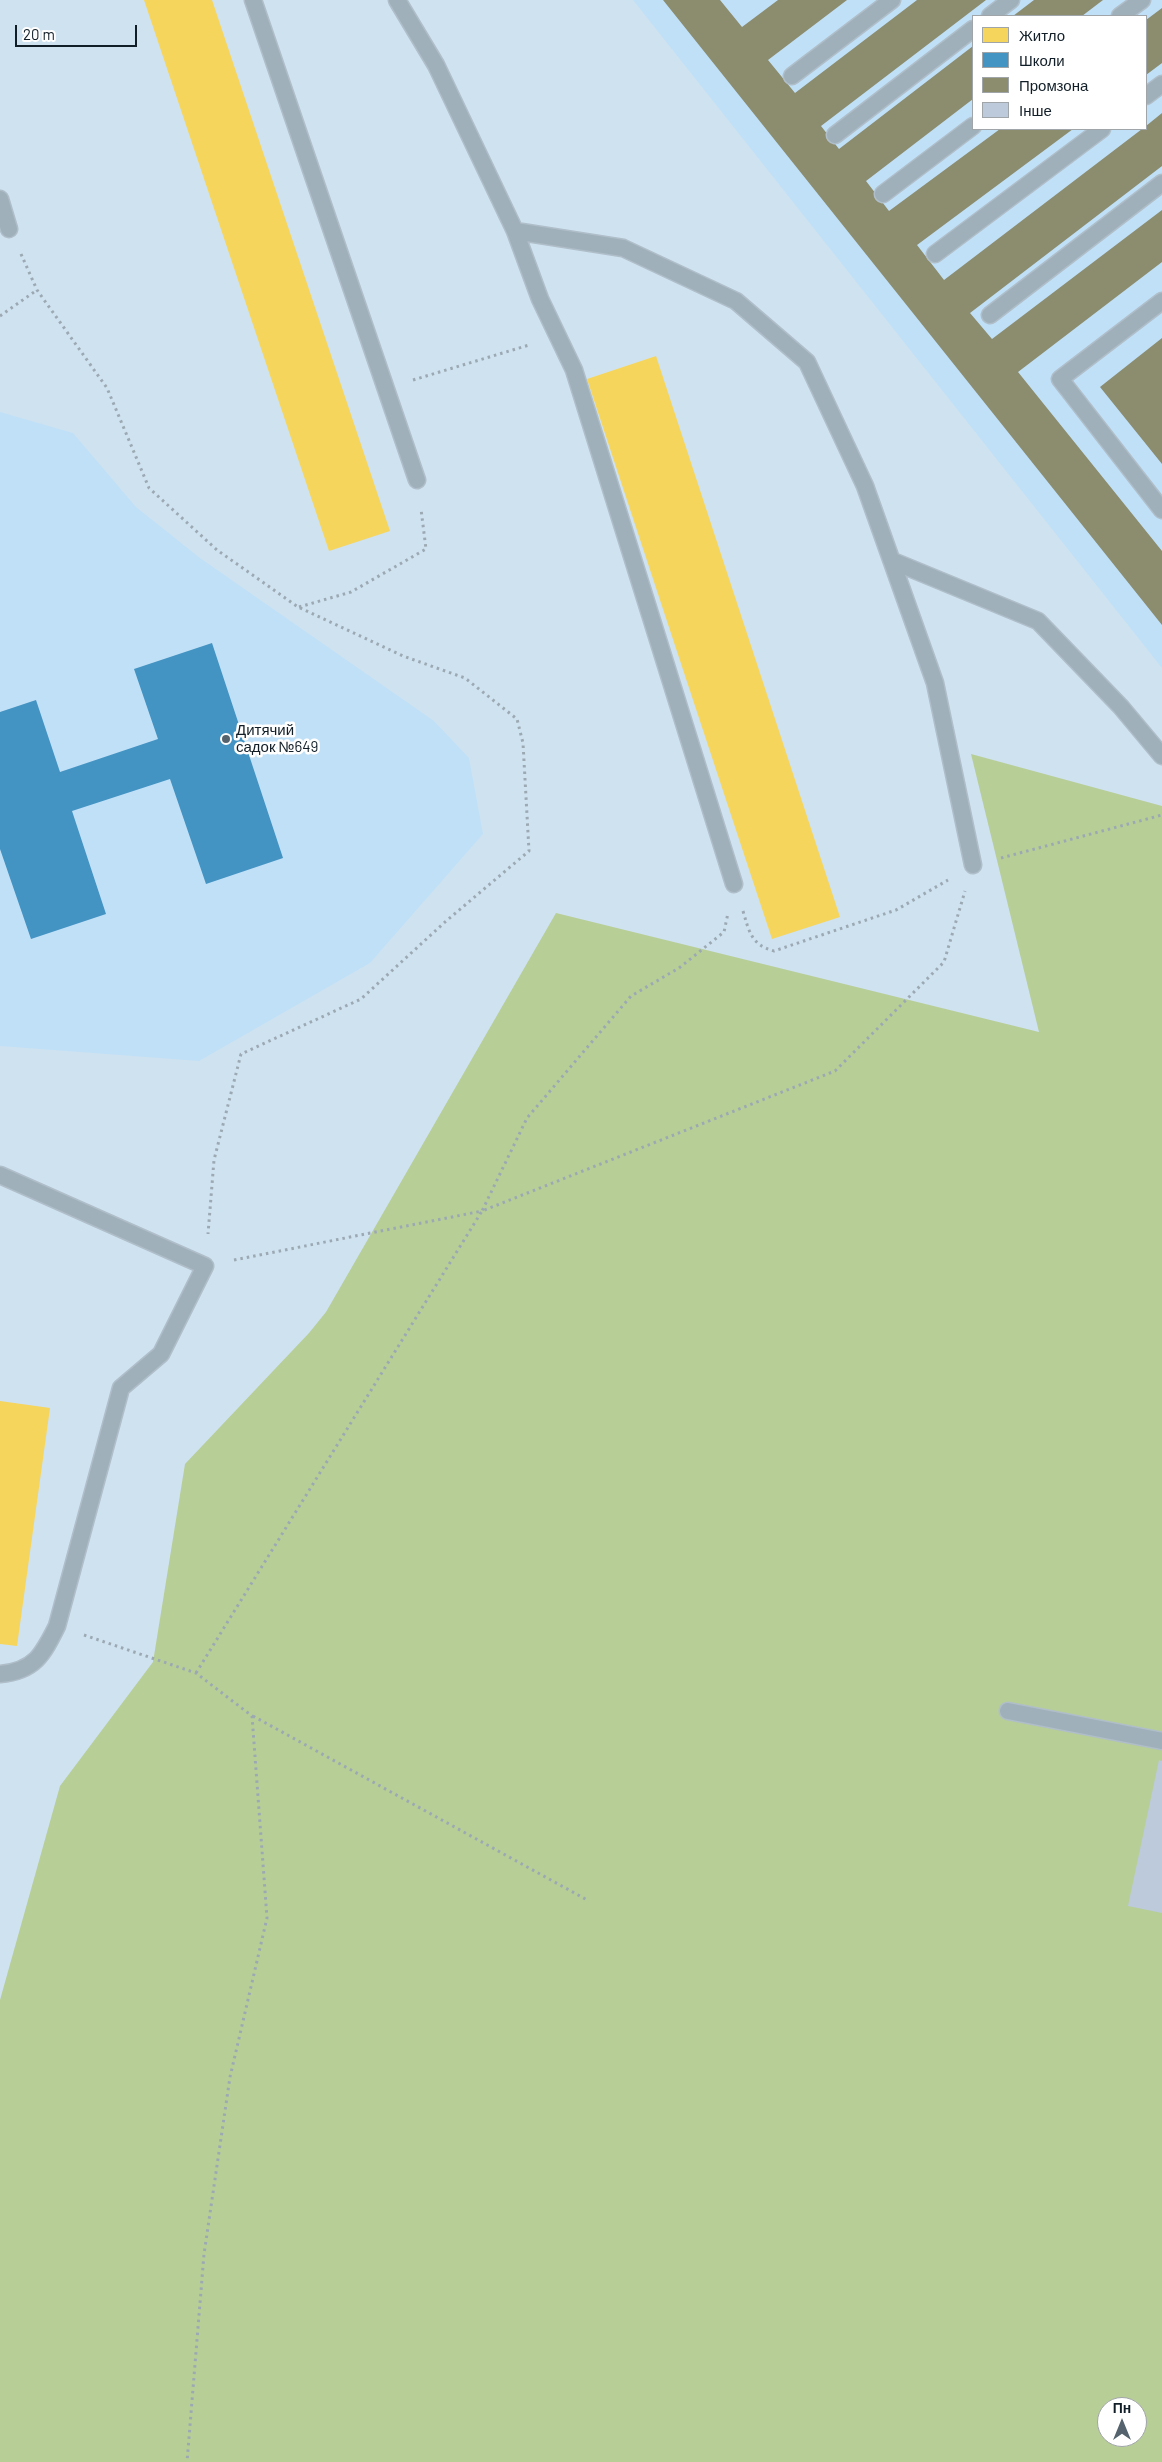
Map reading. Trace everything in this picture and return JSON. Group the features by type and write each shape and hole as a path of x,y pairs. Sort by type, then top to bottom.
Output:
{"lane":[{"path":"253,0 417,480"},
{"path":"397,0 436,65 515,231 540,299 574,370 734,884"},
{"path":"792,76 892,0"},
{"path":"991,15 1011,0"},
{"path":"1121,15 1142,0"},
{"path":"835,135 972,30"},
{"path":"1147,95 1162,84"},
{"path":"883,194 972,127"},
{"path":"935,254 1101,130"},
{"path":"990,315 1162,183"},
{"path":"0,199 9,229"},
{"path":"515,231 623,248 736,301 807,362 865,486 935,683 973,866"},
{"path":"1162,301 1060,379 1162,510"},
{"path":"895,562 1038,621 1121,708 1162,756"},
{"path":"0,1174 205,1266 161,1354 122,1388 57,1626 41,1656 16,1672 0,1674"},
{"path":"1008,1711 1162,1741"}],"path":[{"path":"9,229 37,290 107,388 149,488 217,550 298,607 404,656 465,678 516,719 523,743 529,850 445,922 362,999 241,1054 214,1160 205,1266 482,1211 835,1071 944,962 973,866"},
{"path":"0,316 37,290"},
{"path":"386,388 558,336"},
{"path":"298,607 352,592 426,549 417,480"},
{"path":"734,884 750,935 761,948 774,951 896,910 973,866 1162,815"},
{"path":"196,1673 482,1211 527,1118 631,996 679,968 724,932"},
{"path":"57,1626 196,1673 252,1716 589,1901"},
{"path":"188,2462 204,2254 230,2077 267,1918 252,1716"}],"shaded area":[{"path":"633,0 1162,0 1162,668"},
{"name":"Дитячий садок №649","path":"0,412 73,433 136,507 200,558 434,721 469,758 483,834 370,963 199,1061 0,1046"}],"green space":[{"path":"971,754 1162,806 1162,2462 0,2462 0,2000 60,1786 153,1662 185,1464 309,1333 326,1312 556,913 1039,1032"}],"building: Житло":[{"path":"144,0 212,0 390,531 329,551"},
{"path":"656,356 840,917 772,939 587,379"},
{"path":"0,1401 50,1408 17,1646 0,1644"}],"building: Школи":[{"path":"212,643 283,858 206,884 170,779 72,811 106,914 31,939 0,849 0,712 36,700 60,772 158,739 134,669"}],"building: Промзона":[{"path":"663,0 720,0 742,27 778,0 847,0 768,60 795,93 917,0 986,0 821,126 839,149 972,47 972,100 866,181 889,211 999,130 1072,130 917,245 944,280 1141,130 1147,130 1147,125 1162,113 1162,166 970,313 992,339 1162,210 1162,262 1018,372 1162,551 1162,625"},
{"path":"1034,0 1103,0 1083,15 1014,15"},
{"path":"1162,8 1162,63 1147,74 1147,19"},
{"path":"1162,338 1162,464 1100,387"}],"building: Інше":[{"path":"1159,1760 1162,1761 1162,1913 1128,1906"}],"place":[{"name":"Дитячий садок №649","path":"226,739"}]}
